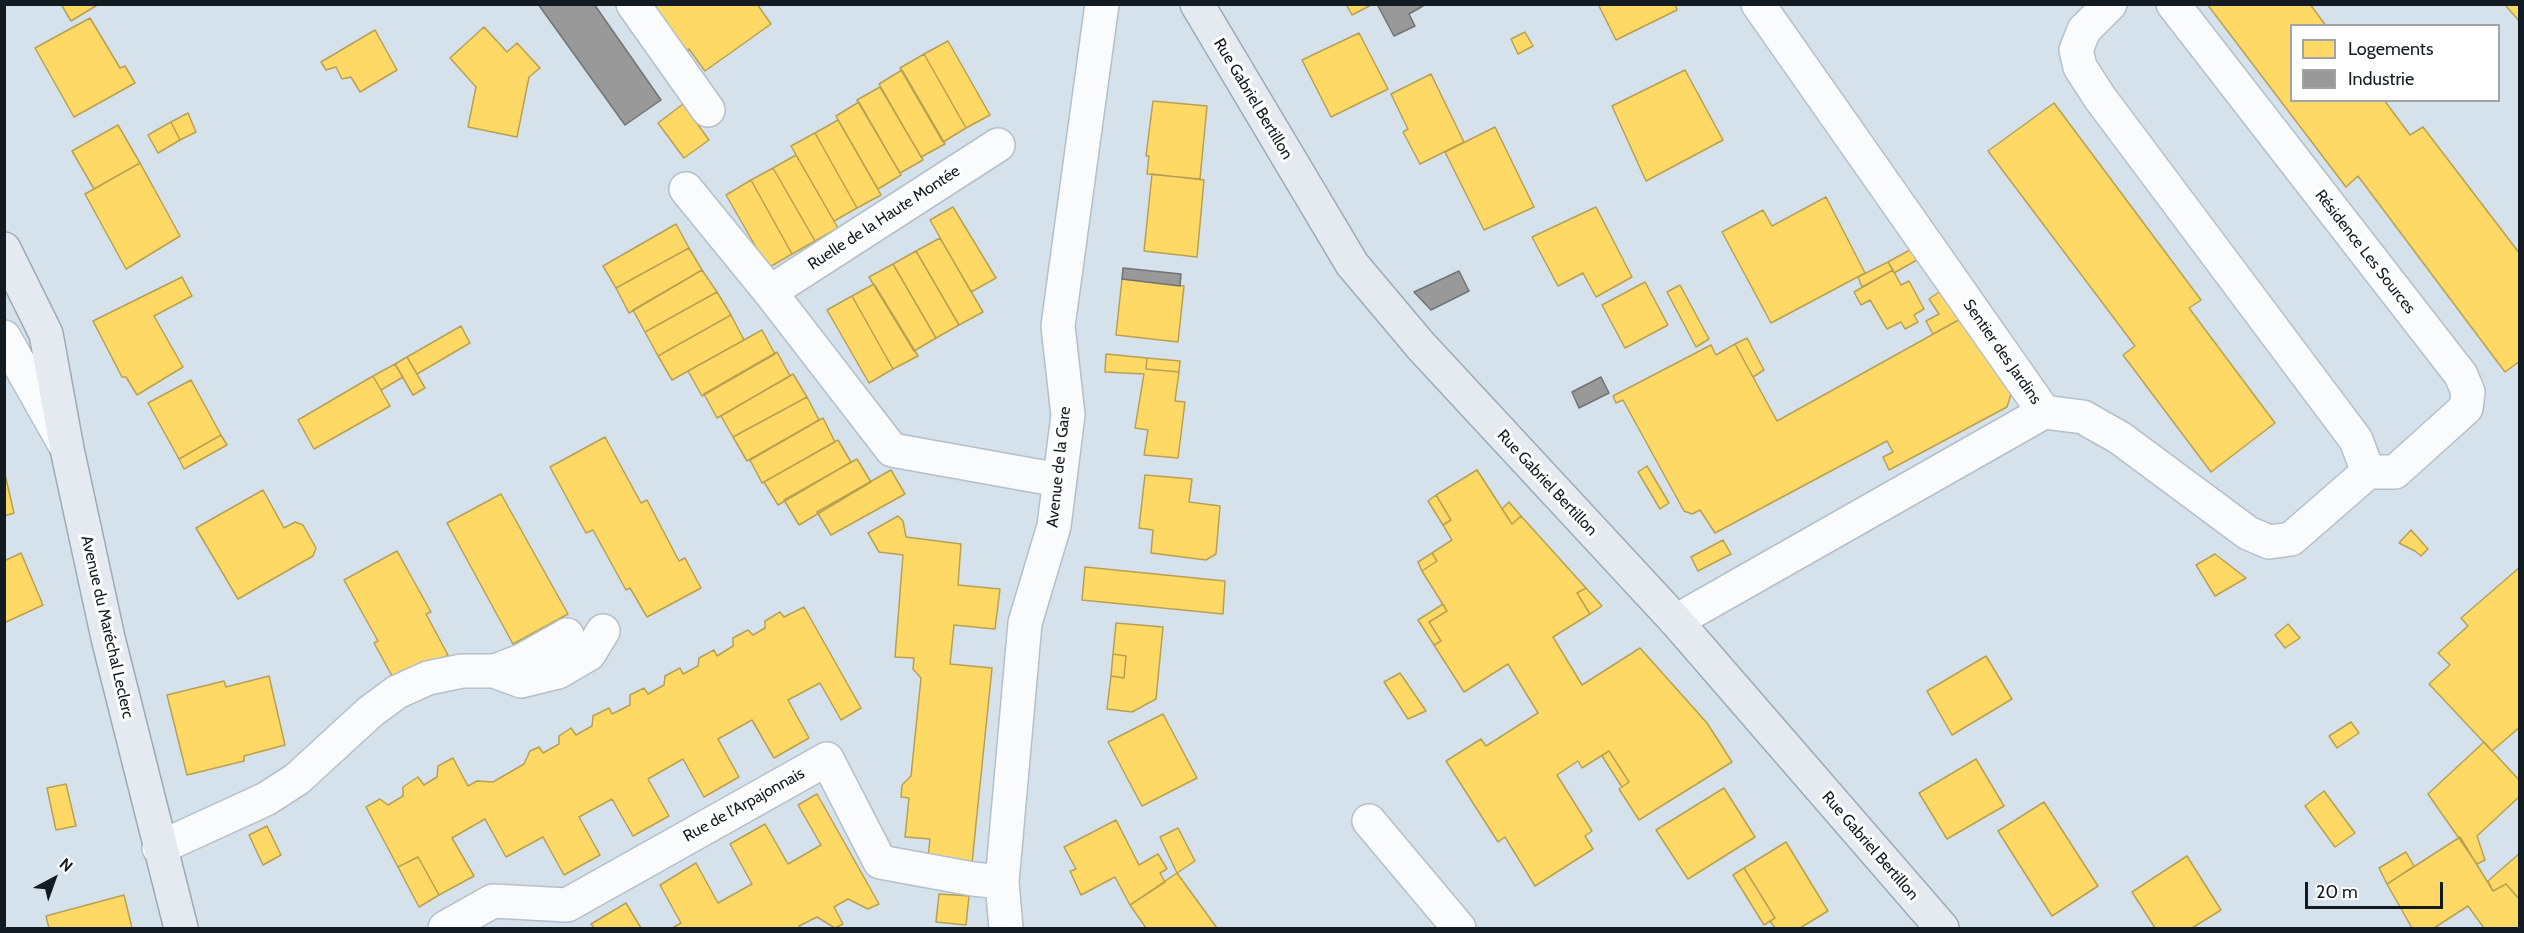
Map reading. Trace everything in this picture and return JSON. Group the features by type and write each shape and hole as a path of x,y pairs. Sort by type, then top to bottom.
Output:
{"main road":[{"name":"Rue Gabriel Bertillon","path":"1197,4 1352,264 1421,346 1676,621 1942,928"},
{"path":"4,249 46,334 67,449"},
{"name":"Avenue du Maréchal Leclerc","path":"67,449 108,638 159,848 181,928"}],"street":[{"path":"633,4 708,110"},
{"name":"Avenue de la Gare","path":"1006,928 1002,882 1025,623 1054,526 1068,415 1058,326 1102,4"},
{"name":"Sentier des Jardins","path":"1676,621 2044,412 1758,4"},
{"path":"2044,412 2083,417 2120,438 2248,533 2269,542 2291,539 2368,472 2356,440 2100,98 2080,67 2076,50 2084,30 2110,4"},
{"name":"Résidence Les Sources","path":"2173,4 2461,375 2468,392 2466,408 2395,472 2368,472"},
{"name":"Ruelle de la Haute Montée","path":"770,292 998,145"},
{"path":"686,189 770,292 892,450 1059,480"},
{"name":"Avenue du Maréchal Leclerc","path":"4,337 67,449"},
{"path":"159,848 266,799 297,779 370,711 397,692 428,678 462,671 495,671 521,681 558,672 589,654 603,631"},
{"path":"495,671 521,661 567,635"},
{"name":"Rue de l’Arpajonnais","path":"445,928 493,901 567,904 827,759 880,862 1002,882"},
{"path":"1369,821 1459,928"}],"building: Logements":[{"path":"61,4 99,4 71,21"},
{"path":"651,4 757,4 771,24 705,71 689,49 682,53"},
{"path":"1346,4 1373,4 1352,15"},
{"path":"1598,4 1675,4 1677,10 1616,40"},
{"path":"2207,4 2310,4 2325,24 2290,24 2290,102 2385,102 2410,135 2423,127 2520,254 2520,361 2505,372 2358,176 2346,187"},
{"path":"2520,4 2520,22 2506,6"},
{"path":"90,18 120,68 125,66 135,83 74,117 35,48"},
{"path":"484,27 507,52 517,43 540,68 529,77 517,137 468,127 476,87 450,58"},
{"path":"375,30 397,70 360,92 351,77 342,79 336,67 326,70 321,62"},
{"path":"1525,32 1533,46 1518,54 1511,39"},
{"path":"1359,33 1388,89 1331,117 1302,60"},
{"path":"948,41 990,115 966,128 924,54"},
{"path":"924,54 966,128 943,142 900,68"},
{"path":"902,70 945,144 921,157 879,84"},
{"path":"1685,70 1723,140 1646,181 1612,106"},
{"path":"1431,74 1464,142 1420,164 1403,132 1408,129 1391,94"},
{"path":"880,87 923,160 900,173 857,100"},
{"path":"1153,101 1207,106 1200,179 1147,174 1149,156 1146,156"},
{"path":"859,102 901,175 878,189 836,116"},
{"path":"2054,103 2201,300 2189,308 2275,423 2211,472 2123,355 2135,346 1988,151"},
{"path":"683,104 709,140 684,158 658,123"},
{"path":"188,113 196,132 180,140 171,122"},
{"path":"838,120 881,195 857,208 815,133"},
{"path":"171,122 180,140 158,153 148,135"},
{"path":"118,125 140,163 94,189 72,151"},
{"path":"1495,127 1534,207 1484,230 1445,152"},
{"path":"815,133 857,208 834,221 791,146"},
{"path":"796,155 838,228 815,241 773,168"},
{"path":"140,163 180,236 126,269 85,194"},
{"path":"773,168 815,241 792,254 751,180"},
{"path":"1152,174 1204,180 1197,257 1144,251"},
{"path":"751,180 792,254 768,268 726,195"},
{"path":"1826,197 1865,273 1771,323 1722,232 1763,210 1772,226"},
{"path":"953,207 996,278 971,292 930,220"},
{"path":"1596,207 1632,277 1596,297 1583,273 1558,286 1532,237"},
{"path":"676,224 689,248 616,288 603,266"},
{"path":"940,238 983,312 959,325 916,251"},
{"path":"1917,246 1924,256 1894,273 1888,262"},
{"path":"689,248 702,270 629,313 616,288"},
{"path":"916,251 959,325 936,338 893,264"},
{"path":"1888,262 1893,270 1862,287 1858,277"},
{"path":"893,264 936,338 914,351 869,277"},
{"path":"702,270 717,292 645,332 633,310"},
{"path":"1893,270 1901,285 1909,281 1924,309 1914,315 1918,322 1905,329 1901,322 1887,329 1870,300 1861,305 1854,292"},
{"path":"182,277 192,296 154,316 183,367 137,395 126,377 122,377 93,321"},
{"path":"1122,279 1184,286 1178,342 1116,335"},
{"path":"1645,282 1668,325 1625,348 1602,305"},
{"path":"874,284 918,356 893,369 852,296"},
{"path":"1680,285 1709,339 1696,347 1667,292"},
{"path":"1945,288 1964,317 1933,334 1926,321 1939,314 1929,299"},
{"path":"717,292 731,315 658,356 645,332"},
{"path":"852,296 893,369 869,383 827,310"},
{"path":"731,315 744,340 672,380 658,356"},
{"path":"1964,317 2012,391 2007,407 1889,470 1883,457 1893,452 1887,441 1715,533 1700,510 1692,514 1684,511 1623,400 1616,403 1613,396 1711,345 1716,355 1735,344 1777,421"},
{"path":"461,326 470,343 417,374 407,357"},
{"path":"762,330 775,354 702,396 688,371"},
{"path":"1747,338 1764,370 1753,377 1735,344"},
{"path":"777,352 790,376 717,418 704,394"},
{"path":"1106,354 1147,358 1146,369 1179,372 1175,401 1185,402 1178,458 1144,455 1148,430 1135,428 1144,374 1105,372"},
{"path":"407,357 425,388 413,395 395,364"},
{"path":"1147,358 1180,361 1179,372 1146,369"},
{"path":"395,364 403,377 381,390 373,376"},
{"path":"793,374 807,397 733,437 721,416"},
{"path":"373,376 390,406 314,449 298,420"},
{"path":"191,380 221,435 179,459 148,403"},
{"path":"807,397 819,420 747,461 733,437"},
{"path":"823,418 835,442 762,483 750,460"},
{"path":"221,435 227,445 184,469 179,459"},
{"path":"605,437 641,503 647,500 679,561 685,558 701,588 647,617 630,588 626,590 593,530 586,533 550,467"},
{"path":"838,440 851,462 778,505 764,482"},
{"path":"857,459 871,482 799,525 784,500"},
{"path":"1647,466 1669,503 1660,509 1638,472"},
{"path":"4,470 14,513 4,516"},
{"path":"891,470 905,494 831,535 817,512"},
{"path":"1477,470 1512,524 1521,516 1586,588 1577,593 1590,614 1553,637 1582,685 1640,648 1707,723 1732,762 1639,820 1619,789 1629,782 1609,751 1582,768 1578,761 1557,775 1592,831 1585,836 1593,849 1535,886 1505,837 1498,842 1446,761 1481,739 1486,746 1538,713 1508,664 1464,692 1434,645 1441,641 1429,622 1447,611 1422,571 1437,561 1432,553 1452,540 1443,525 1451,520 1436,495"},
{"path":"1145,475 1192,479 1189,502 1220,506 1216,554 1206,560 1151,553 1153,530 1139,528"},
{"path":"263,490 284,528 295,522 303,525 316,548 313,556 238,599 196,528"},
{"path":"501,494 568,614 513,644 447,523"},
{"path":"1436,495 1451,520 1443,525 1428,501"},
{"path":"1509,502 1521,516 1512,524 1502,509"},
{"path":"898,516 903,521 906,537 961,544 958,585 1000,589 995,629 954,625 950,664 992,668 972,863 928,858 930,839 905,837 909,798 901,797 902,785 911,776 921,678 913,669 914,658 895,657 903,555 879,552 868,533"},
{"path":"2411,530 2428,549 2421,556 2399,543"},
{"path":"1723,540 1731,554 1698,571 1691,557"},
{"path":"397,551 431,612 426,614 448,655 396,683 374,643 378,641 344,580"},
{"path":"21,553 43,605 4,623 4,561"},
{"path":"1432,553 1437,561 1422,571 1418,562"},
{"path":"2215,554 2246,578 2215,596 2196,565"},
{"path":"1085,567 1225,581 1223,614 1082,600"},
{"path":"2520,567 2520,727 2492,751 2429,684 2450,665 2438,653 2468,626 2461,618"},
{"path":"1586,588 1602,606 1590,614 1577,593"},
{"path":"1443,604 1447,611 1429,622 1441,641 1434,645 1418,620"},
{"path":"804,607 861,708 841,720 820,683 788,700 809,738 774,758 752,720 718,739 739,777 704,797 683,759 648,779 669,816 633,836 612,799 579,817 600,855 564,875 543,837 506,857 485,819 452,838 474,876 439,895 418,857 398,867 366,807 380,799 388,805 403,796 403,787 418,777 424,785 437,777 438,766 453,758 468,786 477,781 493,782 524,764 530,751 539,747 543,753 559,744 559,736 571,728 576,735 592,726 593,716 609,708 612,714 630,705 630,695 644,688 648,694 664,685 665,676 680,668 683,674 698,666 699,658 714,650 717,656 733,646 733,638 748,630 753,635 765,628 765,621 780,612 784,617"},
{"path":"1116,623 1163,627 1156,699 1132,712 1107,709 1111,676 1124,678 1126,656 1113,654"},
{"path":"2288,624 2300,638 2285,648 2275,635"},
{"path":"1113,654 1126,656 1124,678 1111,676"},
{"path":"1986,656 2012,699 1952,735 1927,691"},
{"path":"1400,673 1426,711 1408,719 1384,682"},
{"path":"269,676 285,745 244,756 244,761 187,775 167,695 224,681 226,687"},
{"path":"1163,714 1197,778 1142,806 1108,742"},
{"path":"2351,722 2359,733 2337,748 2329,736"},
{"path":"2484,742 2520,781 2520,796 2477,836 2485,860 2477,864 2428,794"},
{"path":"1609,751 1629,782 1622,787 1602,756"},
{"path":"1976,759 2004,806 1947,839 1919,793"},
{"path":"66,784 76,826 56,830 47,788"},
{"path":"1724,788 1755,837 1688,879 1656,830"},
{"path":"2324,791 2355,833 2335,847 2305,806"},
{"path":"817,794 879,904 868,909 848,899 834,907 843,924 835,928 817,917 799,926 801,928 672,928 681,923 660,885 696,863 718,903 752,884 730,844 765,824 788,864 821,845 798,805"},
{"path":"2044,802 2098,886 2052,916 1998,831"},
{"path":"1116,820 1139,865 1158,854 1167,869 1160,873 1165,882 1130,905 1115,877 1081,895 1070,871 1076,869 1064,847"},
{"path":"267,826 281,855 263,865 249,835"},
{"path":"1178,828 1195,861 1177,873 1160,837"},
{"path":"2460,837 2493,891 2506,884 2520,900 2520,928 2484,928 2468,906 2434,928 2412,928 2387,884"},
{"path":"1786,842 1828,911 1800,928 1775,928 1770,921 1775,918 1744,868"},
{"path":"2406,852 2414,866 2387,884 2379,868"},
{"path":"2520,853 2520,900 2506,884 2493,891 2488,881"},
{"path":"2187,856 2221,910 2192,928 2155,928 2132,892"},
{"path":"418,857 439,895 419,907 398,867"},
{"path":"1744,868 1775,918 1764,925 1733,875"},
{"path":"1177,873 1217,928 1146,928 1130,905"},
{"path":"939,894 969,896 966,925 936,922"},
{"path":"124,895 132,928 49,928 46,916"},
{"path":"626,903 641,928 594,928 591,924"}],"building: Industrie":[{"path":"538,4 594,4 661,100 625,125"},
{"path":"1377,4 1423,4 1423,6 1409,14 1415,26 1394,36"},
{"path":"1123,268 1181,274 1180,286 1122,279"},
{"path":"1459,271 1469,291 1431,310 1414,292"},
{"path":"1601,377 1609,393 1579,408 1572,392"}]}
